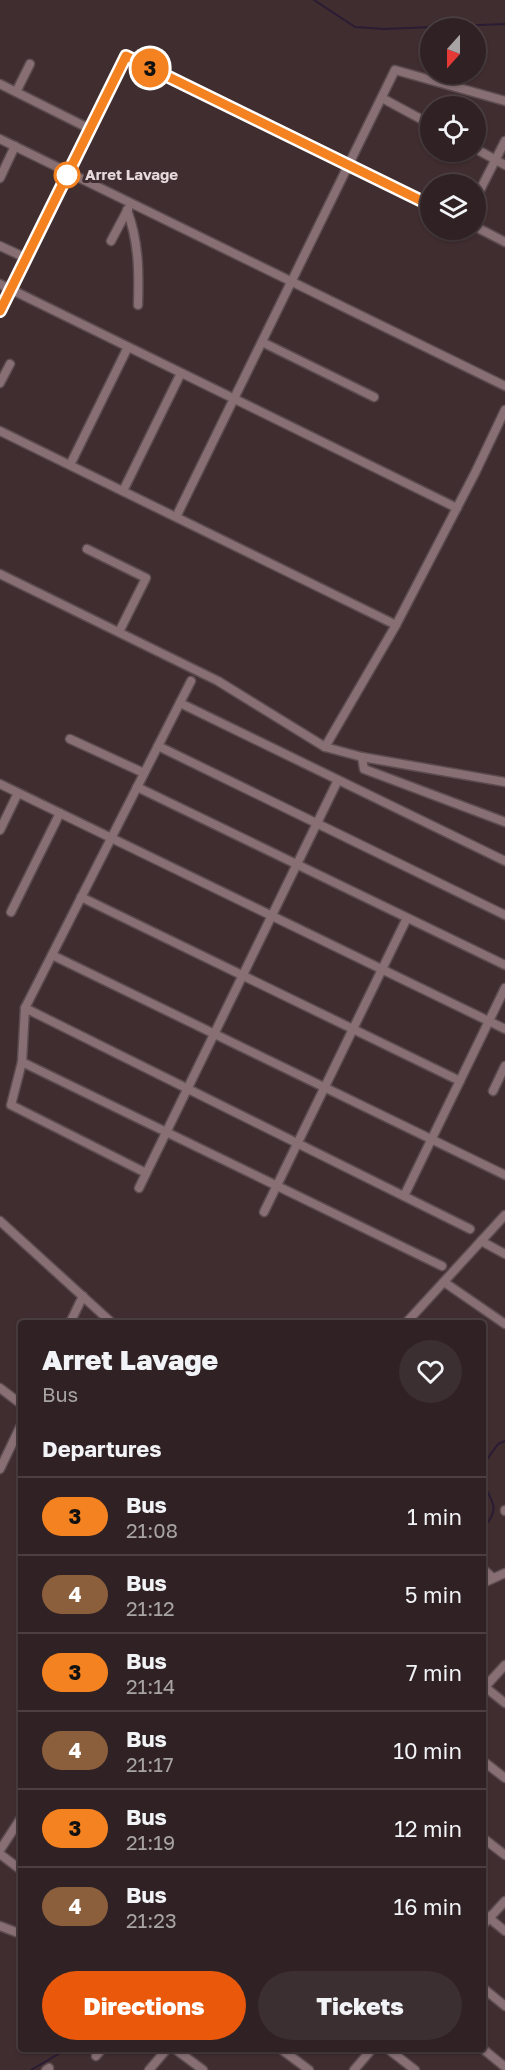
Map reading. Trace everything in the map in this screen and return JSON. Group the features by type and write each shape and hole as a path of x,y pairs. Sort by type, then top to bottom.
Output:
{"street":[{"path":"0,311 126,56 420,200"},
{"path":"16,92 30,64"},
{"path":"176,517 395,70 505,101"},
{"path":"0,84 90,129"},
{"path":"382,98 420,119"},
{"path":"0,139 68,172 129,207 291,282 505,386"},
{"path":"486,177 505,141"},
{"path":"0,178 15,146"},
{"path":"486,154 505,165"},
{"path":"111,241 129,207"},
{"path":"129,207 140,264 138,305"},
{"path":"486,232 505,242"},
{"path":"0,246 26,258"},
{"path":"0,284 457,508"},
{"path":"262,342 374,397"},
{"path":"70,465 128,347"},
{"path":"0,383 9,364"},
{"path":"123,491 181,373"},
{"path":"325,747 396,625 505,410"},
{"path":"0,431 396,625"},
{"path":"87,549 146,578 119,632"},
{"path":"0,574 218,681 325,747 362,757 505,782"},
{"path":"146,1173 11,1105 22,1062 25,1008 191,681"},
{"path":"180,703 505,861"},
{"path":"70,739 144,773"},
{"path":"158,746 505,915"},
{"path":"362,757 364,770 505,822"},
{"path":"139,1188 338,780"},
{"path":"0,784 505,1029"},
{"path":"137,787 505,965"},
{"path":"0,830 18,793"},
{"path":"11,912 60,813"},
{"path":"81,897 460,1081"},
{"path":"264,1212 407,918"},
{"path":"52,955 505,1175"},
{"path":"404,1196 505,988"},
{"path":"25,1008 470,1229"},
{"path":"22,1062 442,1266"},
{"path":"493,1091 505,1066"},
{"path":"409,1320 505,1215"},
{"path":"0,1221 109,1320"},
{"path":"481,1241 505,1254"},
{"path":"444,1282 505,1324"},
{"path":"71,1320 83,1296"},
{"path":"0,1388 18,1402"},
{"path":"0,1469 18,1431"},
{"path":"486,1572 493,1578"},
{"path":"486,1582 505,1573"},
{"path":"486,1686 505,1665"},
{"path":"486,1689 505,1703"},
{"path":"486,1763 505,1778"},
{"path":"18,1823 0,1852 18,1867"},
{"path":"486,1840 505,1855"},
{"path":"486,1918 505,1901"},
{"path":"486,1920 505,1931"},
{"path":"0,1926 18,1933"},
{"path":"486,1991 505,2006"},
{"path":"486,2051 505,2067"},
{"path":"149,2070 164,2052"},
{"path":"179,2052 203,2070"},
{"path":"284,2052 309,2070"},
{"path":"354,2070 369,2052"},
{"path":"392,2052 415,2070"}],"waterway":[{"path":"314,0 355,27 384,29 505,24"},
{"path":"486,1461 498,1444 505,1441"},
{"path":"486,1489 494,1506 492,1516 486,1524"},
{"path":"31,2070 62,2052"}],"bus line":[{"name":"3","path":"0,311 126,56 420,200"}],"place":[{"name":"Arret Lavage","path":"67,175"}]}
